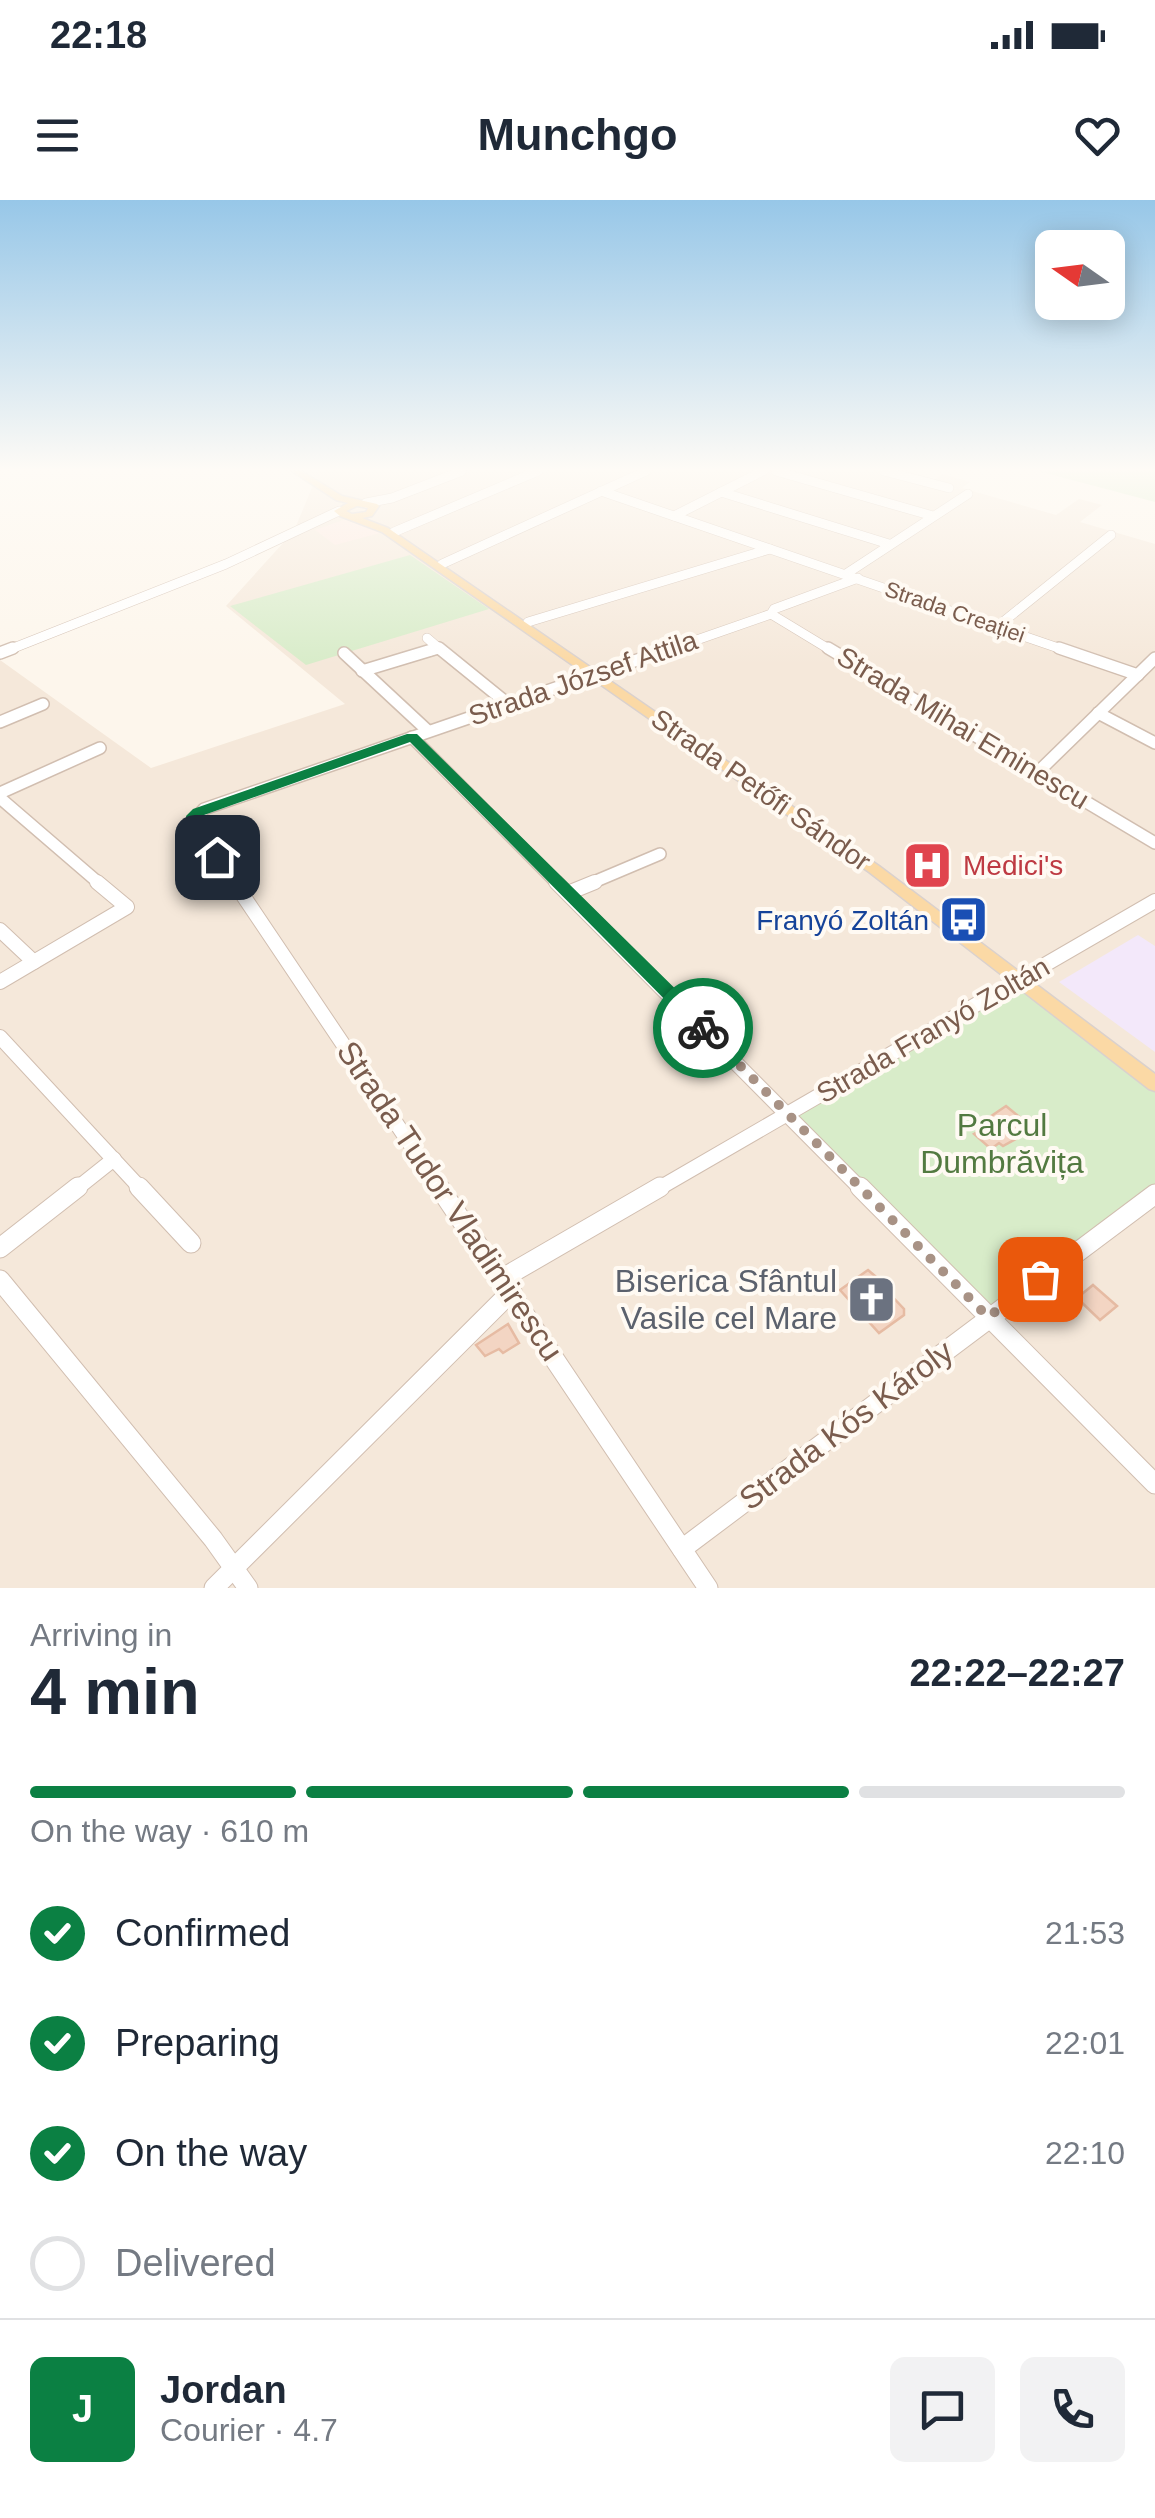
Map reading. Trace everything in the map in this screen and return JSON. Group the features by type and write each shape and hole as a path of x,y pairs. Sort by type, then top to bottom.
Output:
{"main road":[{"name":"Strada Petőfi Sándor","path":"394,536 598,673"},
{"name":"Strada Petőfi Sándor","path":"400,536 528,622 1155,1071"},
{"name":"Strada Petőfi Sándor","path":"1022,978 1155,1084"}],"street":[{"path":"1,653 289,536"},
{"path":"442,564 503,536"},
{"name":"Strada Creației","path":"733,536 1138,674"},
{"path":"862,536 889,544"},
{"path":"846,574 902,536"},
{"path":"998,626 1110,536"},
{"path":"528,622 770,548"},
{"name":"Strada József Attila","path":"194,816 217,804 771,614 774,608 858,578"},
{"name":"Strada Mihai Eminescu","path":"771,614 1155,843"},
{"path":"427,638 508,704"},
{"path":"362,671 438,648"},
{"path":"344,653 428,731"},
{"path":"1038,772 1153,662"},
{"path":"0,722 43,704"},
{"path":"1098,713 1155,743"},
{"path":"412,737 1155,1484"},
{"path":"0,982 127,907 0,795 100,748"},
{"name":"Strada Tudor Vladimirescu","path":"194,816 194,825 508,1285 708,1588"},
{"path":"568,893 660,854"},
{"name":"Strada Franyó Zoltán","path":"214,1588 508,1285 790,1114 1155,901"},
{"path":"0,930 34,962"},
{"path":"0,1037 191,1243"},
{"path":"0,1248 114,1158"},
{"name":"Strada Kós Károly","path":"682,1549 1155,1194"},
{"path":"0,1280 248,1588"}],"shaded area":[{"path":"290,536 1127,536 1155,544 1155,1588 0,1588 0,660 151,768 345,704 226,606"},
{"path":"323,536 370,536 335,545"},
{"path":"1138,935 1155,946 1155,1052 1059,982"}],"green space":[{"path":"410,555 489,609 306,665 230,606"},
{"name":"Parcul Dumbrăvița","path":"1020,989 1155,1088 1155,1186 988,1317 790,1114"}],"building":[{"path":"1006,1106 1034,1129 991,1149 974,1134 982,1129 978,1125"},
{"name":"Biserica Sfântul Vasile cel Mare","path":"868,1270 889,1288 886,1290 904,1309 904,1315 879,1333 840,1290"},
{"path":"1093,1285 1117,1306 1100,1320 1077,1298"},
{"path":"508,1324 519,1343 503,1353 499,1349 485,1356 476,1345"}],"way so far":[{"path":"703,1028 988,1317 1040,1279"}],"place":[{"name":"Medici's","path":"928,865"},
{"name":"Franyó Zoltán","path":"964,920"},
{"name":"Biserica Sfântul Vasile cel Mare","path":"872,1299"}],"route":[{"path":"217,857 192,821 198,812 412,737 703,1028"}]}
